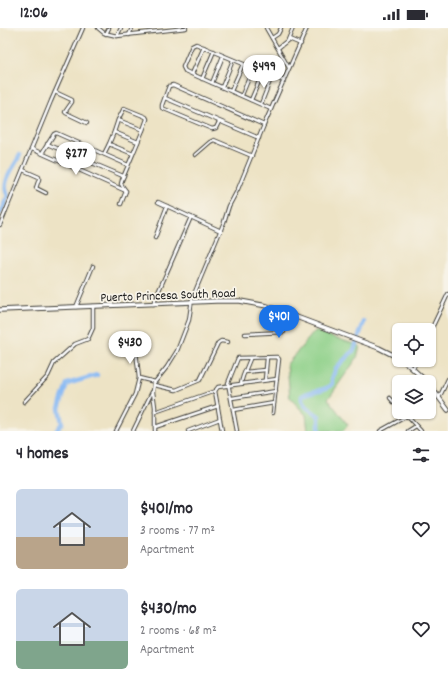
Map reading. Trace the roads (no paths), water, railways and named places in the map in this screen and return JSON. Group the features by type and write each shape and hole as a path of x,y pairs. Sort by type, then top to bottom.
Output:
{"main road":[{"name":"Puerto Princesa South Road","path":"0,310 192,302 250,302 288,313 392,353"},
{"path":"413,368 420,375"},
{"path":"436,394 448,410"}],"street":[{"path":"0,225 83,28"},
{"path":"98,28 106,34 117,36 186,28"},
{"path":"106,34 109,28"},
{"path":"117,36 121,28"},
{"path":"129,35 132,28"},
{"path":"153,28 158,31"},
{"path":"267,28 289,68"},
{"path":"272,38 278,34 281,28"},
{"path":"278,48 286,43 293,28"},
{"path":"155,431 154,384 172,362 178,351 189,320 192,302 221,231 229,206 238,189 264,125 307,28"},
{"path":"289,39 301,44"},
{"path":"272,108 184,71 184,64 192,45 196,44 204,47 284,81"},
{"path":"192,74 204,47"},
{"path":"202,79 214,52"},
{"path":"212,83 223,56"},
{"path":"222,87 233,60"},
{"path":"231,91 243,64"},
{"path":"242,96 253,68"},
{"path":"251,100 263,72"},
{"path":"261,104 272,76"},
{"path":"219,122 216,128 212,129 163,108 161,106 169,86 172,85 264,125"},
{"path":"55,92 72,100 65,112 66,113 87,123"},
{"path":"165,98 259,138"},
{"path":"104,154 124,108 146,117 147,119 123,176 121,184 126,190"},
{"path":"118,120 142,130"},
{"path":"114,132 138,142"},
{"path":"42,153 56,133 128,165"},
{"path":"195,155 214,140 252,156"},
{"path":"47,144 123,176"},
{"path":"109,144 133,154"},
{"path":"32,149 126,190"},
{"path":"23,170 39,178 36,188 46,193"},
{"path":"121,204 126,190"},
{"path":"158,202 221,231"},
{"path":"154,238 167,206"},
{"path":"153,304 191,217"},
{"path":"76,307 93,266"},
{"path":"434,323 448,294"},
{"path":"24,402 48,376 54,363 75,344 88,339 93,328 93,306"},
{"path":"244,334 284,332 288,313"},
{"path":"139,378 176,390 200,380 218,343 221,341 228,342"},
{"path":"116,431 135,394 139,378 136,351"},
{"path":"237,431 232,398 228,386 229,379 237,359 277,357 279,359 273,413"},
{"path":"242,383 244,372 250,358"},
{"path":"265,380 267,358"},
{"path":"244,372 266,370"},
{"path":"155,412 215,391 218,387 277,379"},
{"path":"439,398 448,379"},
{"path":"215,391 222,431"},
{"path":"232,398 276,391"},
{"path":"133,431 153,392"},
{"path":"233,410 274,403"},
{"path":"155,427 218,406"},
{"path":"188,431 220,419"},
{"path":"381,431 402,419"},
{"path":"410,419 421,431"},
{"path":"408,431 416,426"}],"waterway":[{"path":"0,213 8,196 6,191 7,180 20,155"},
{"path":"319,431 319,416 305,405 302,396 309,392 324,389 332,385 332,379 336,368 354,350 364,322"},
{"path":"56,431 62,423 59,408 67,384 97,375"}]}
